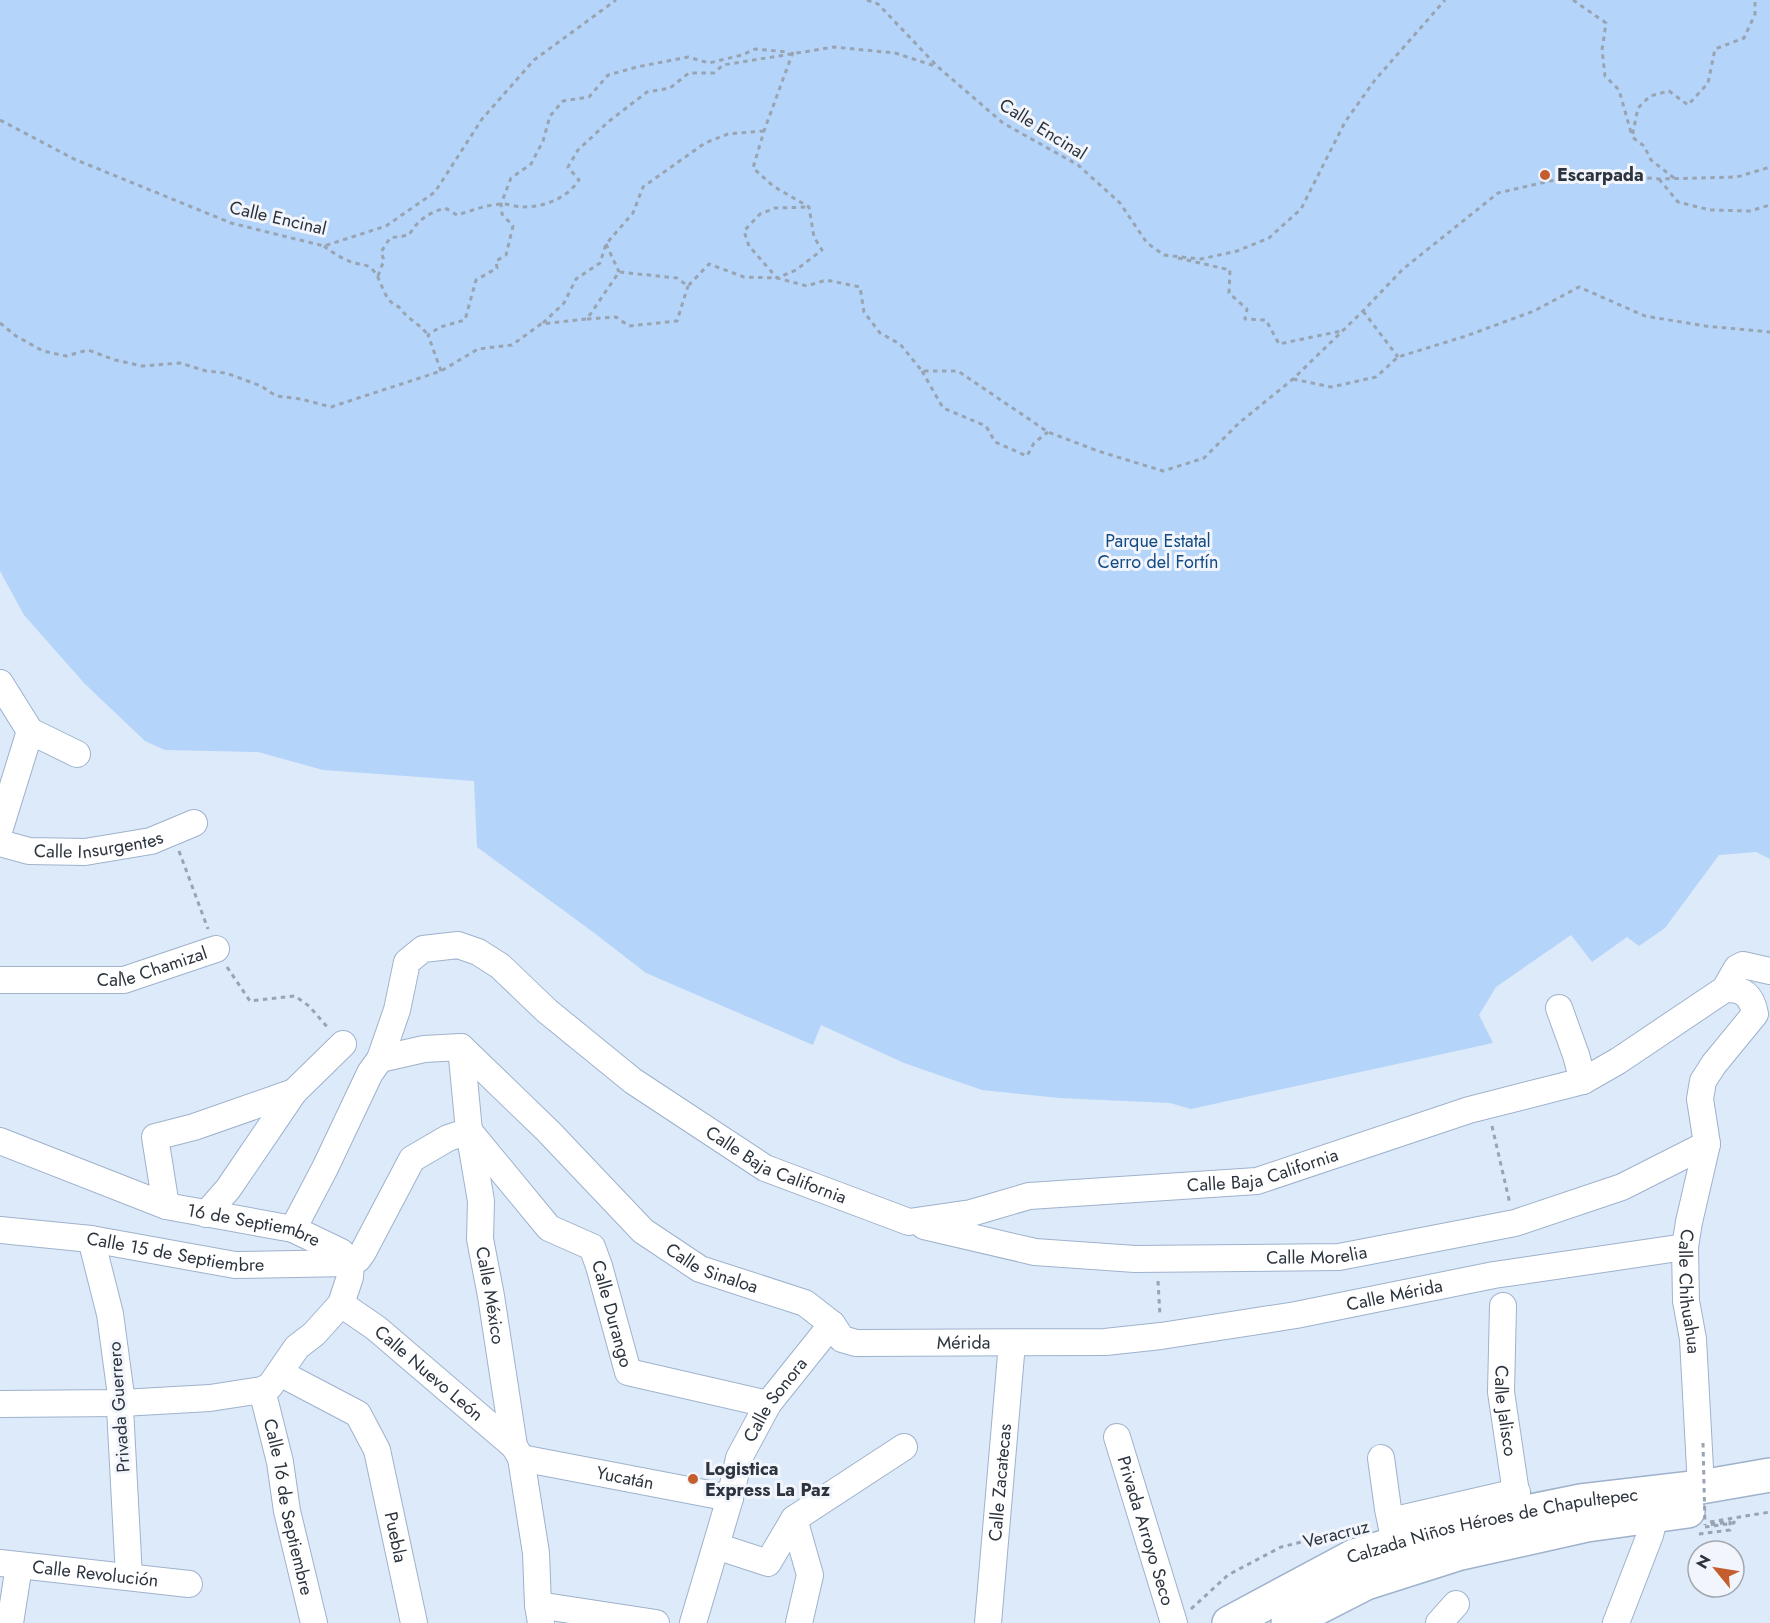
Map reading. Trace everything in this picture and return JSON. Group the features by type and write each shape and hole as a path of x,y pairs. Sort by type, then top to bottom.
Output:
{"main road":[{"name":"Calzada Niños Héroes de Chapultepec","path":"1229,1623 1354,1556 1393,1532 1447,1528 1518,1503 1581,1501 1701,1487 1770,1475"},
{"name":"Calzada Niños Héroes de Chapultepec","path":"1288,1623 1366,1583 1457,1554 1587,1525 1770,1498"}],"street":[{"path":"0,682 30,731 77,754"},
{"path":"0,828 30,731"},
{"name":"Calle Insurgentes","path":"0,843 29,851 85,852 151,841 183,828"},
{"name":"Calle Baja California","path":"293,1228 325,1168 370,1073 380,1059 397,1010 407,962 423,949 458,945 478,952 500,966 547,1011 633,1081 765,1168 909,1222 971,1213 1029,1196 1093,1194 1257,1181 1469,1110 1582,1081 1618,1060 1725,989"},
{"name":"Calle Chamizal","path":"0,980 124,981 216,949"},
{"path":"1725,989 1737,968 1743,965 1770,971"},
{"name":"Calle Chihuahua","path":"1701,1487 1693,1339 1686,1301 1685,1248 1707,1144 1700,1099 1704,1081 1714,1064 1762,1021 1747,994 1735,989 1725,989"},
{"path":"1559,1008 1582,1081"},
{"path":"206,1214 228,1190 294,1092 343,1044"},
{"path":"380,1059 424,1049 461,1047"},
{"name":"Calle México","path":"461,1047 469,1131 481,1201 480,1239 536,1553 539,1614"},
{"name":"Calle Sinaloa","path":"461,1047 548,1131 643,1231 700,1269 805,1303 832,1324"},
{"path":"166,1206 155,1137 194,1127 294,1092"},
{"path":"0,1404 122,1403 210,1398 271,1382 297,1347 314,1334 341,1304 350,1277 351,1263 363,1252 412,1159 448,1138 469,1131"},
{"name":"Calle Durango","path":"469,1131 549,1228 592,1247 628,1372 768,1404"},
{"name":"16 de Septiembre","path":"0,1141 166,1206 293,1228 341,1252 351,1263"},
{"name":"Calle Morelia","path":"909,1222 1035,1252 1157,1259 1339,1257 1515,1223 1622,1187 1707,1144"},
{"name":"Calle 15 de Septiembre","path":"0,1230 91,1239 235,1265 351,1263"},
{"name":"Privada Guerrero","path":"91,1239 110,1314 122,1403 120,1408 129,1577"},
{"name":"Calle Mérida","path":"1105,1342 1161,1336 1296,1315 1494,1275 1685,1248"},
{"name":"Calle Nuevo León","path":"341,1304 376,1328 518,1452"},
{"name":"Calle Jalisco","path":"1503,1306 1501,1392 1518,1503"},
{"name":"Calle Sonora","path":"693,1623 730,1498 739,1458 768,1404 832,1324"},
{"name":"Mérida","path":"832,1324 842,1339 856,1343 1105,1342"},
{"name":"Calle Zacatecas","path":"988,1623 1012,1343"},
{"name":"Puebla","path":"271,1382 358,1414 377,1450 414,1623"},
{"name":"Calle 16 de Septiembre","path":"271,1382 287,1511 314,1623"},
{"name":"Privada Arroyo Seco","path":"1117,1437 1180,1619"},
{"path":"716,1546 768,1563 794,1519 904,1447"},
{"name":"Yucatán","path":"518,1452 730,1498"},
{"path":"1381,1458 1393,1532"},
{"path":"1616,1623 1650,1535 1655,1515"},
{"path":"794,1519 810,1575 799,1623"},
{"path":"10,1564 10,1623"},
{"name":"Calle Revolución","path":"10,1564 189,1584"},
{"path":"1439,1623 1456,1604"},
{"path":"539,1614 656,1623"}],"path":[{"name":"Calle Encinal","path":"0,120 74,159 231,223 324,246 386,226 435,192 482,119 534,60 616,0"},
{"name":"Calle Encinal","path":"867,0 878,4 938,67 1003,123 1078,165 1120,203 1147,243 1164,255"},
{"path":"1164,255 1201,259 1237,251 1269,238 1293,217 1301,209 1345,122 1375,80 1445,0"},
{"path":"1573,0 1606,23 1602,50 1605,76 1619,90 1632,137 1644,146 1651,160 1674,178"},
{"path":"1632,137 1638,108 1650,96 1669,91 1688,105 1708,83 1715,49 1744,38 1755,14 1755,0"},
{"path":"378,276 384,260 381,252 390,238 409,236 415,224 433,212 445,208 457,215 501,204 522,207 546,205 573,189 579,180 568,167 578,150 608,122 647,92 670,88 689,73 714,73 723,65 834,47 895,54 938,67"},
{"path":"428,335 440,327 465,320 476,280 497,268 496,261 506,255 513,226 502,214 501,204 510,178 531,164 543,141 550,116 563,101 589,97 608,75 637,67 688,57 709,63 742,55 754,49 793,52"},
{"path":"793,52 753,168 773,186 809,207"},
{"path":"0,324 43,351 66,356 88,350 115,360 142,366 180,363 206,371 226,373 261,386 276,396 301,399 331,407 441,370 478,350 512,345 541,324 564,303 576,279 600,263 606,244 633,213 643,187 705,143 728,134 764,131"},
{"path":"922,371 958,371 1048,432 1098,451 1163,471 1204,458 1239,423 1293,379 1403,269 1498,193 1550,181 1605,174 1659,179 1737,177 1770,166"},
{"path":"1659,179 1678,202 1710,210 1750,212 1770,206"},
{"path":"777,278 749,246 744,231 760,214 775,208 809,207"},
{"path":"777,278 796,270 822,250 814,237 809,207"},
{"path":"606,244 619,272"},
{"path":"324,246 349,262 369,266 378,276 383,291 394,305 399,307 405,316 422,326 428,335 441,370"},
{"path":"1164,255 1230,270 1230,293 1247,309 1245,319 1266,321 1279,344 1342,331"},
{"path":"541,324 616,317 629,326 677,321 688,286 709,264 744,277 777,278 807,286 826,280 860,287 864,312 880,333 900,344 922,371 943,408 986,426 995,442 1027,456 1034,443 1048,432"},
{"path":"619,272 677,278 688,286"},
{"path":"587,319 619,272"},
{"path":"1293,379 1331,387 1376,377 1398,357 1466,336 1534,311 1579,287 1645,316 1705,326 1770,332"},
{"path":"1363,311 1398,357"},
{"name":"Calle Chamizal","path":"183,828 216,949"},
{"path":"216,949 250,1001 295,996 309,1006 343,1044"},
{"path":"1487,1107 1515,1223"},
{"path":"1157,1259 1161,1336"},
{"path":"1697,1534 1730,1530 1730,1522 1705,1525 1703,1443"},
{"path":"1696,1528 1734,1523 1734,1517"},
{"name":"Veracruz","path":"1180,1619 1228,1575 1281,1547 1347,1531"}],"green space":[{"name":"Parque Estatal Cerro del Fortín","path":"0,0 1770,0 1770,859 1756,852 1719,855 1665,928 1639,946 1627,937 1592,962 1571,935 1496,987 1479,1015 1493,1043 1191,1109 1170,1103 1059,1098 982,1090 904,1063 821,1025 813,1045 646,973 477,847 474,781 323,770 258,752 165,750 145,741 85,684 24,615 0,571"}],"place":[{"name":"Escarpada","path":"1545,175"},
{"name":"Logistica Express La Paz","path":"693,1479"}]}
